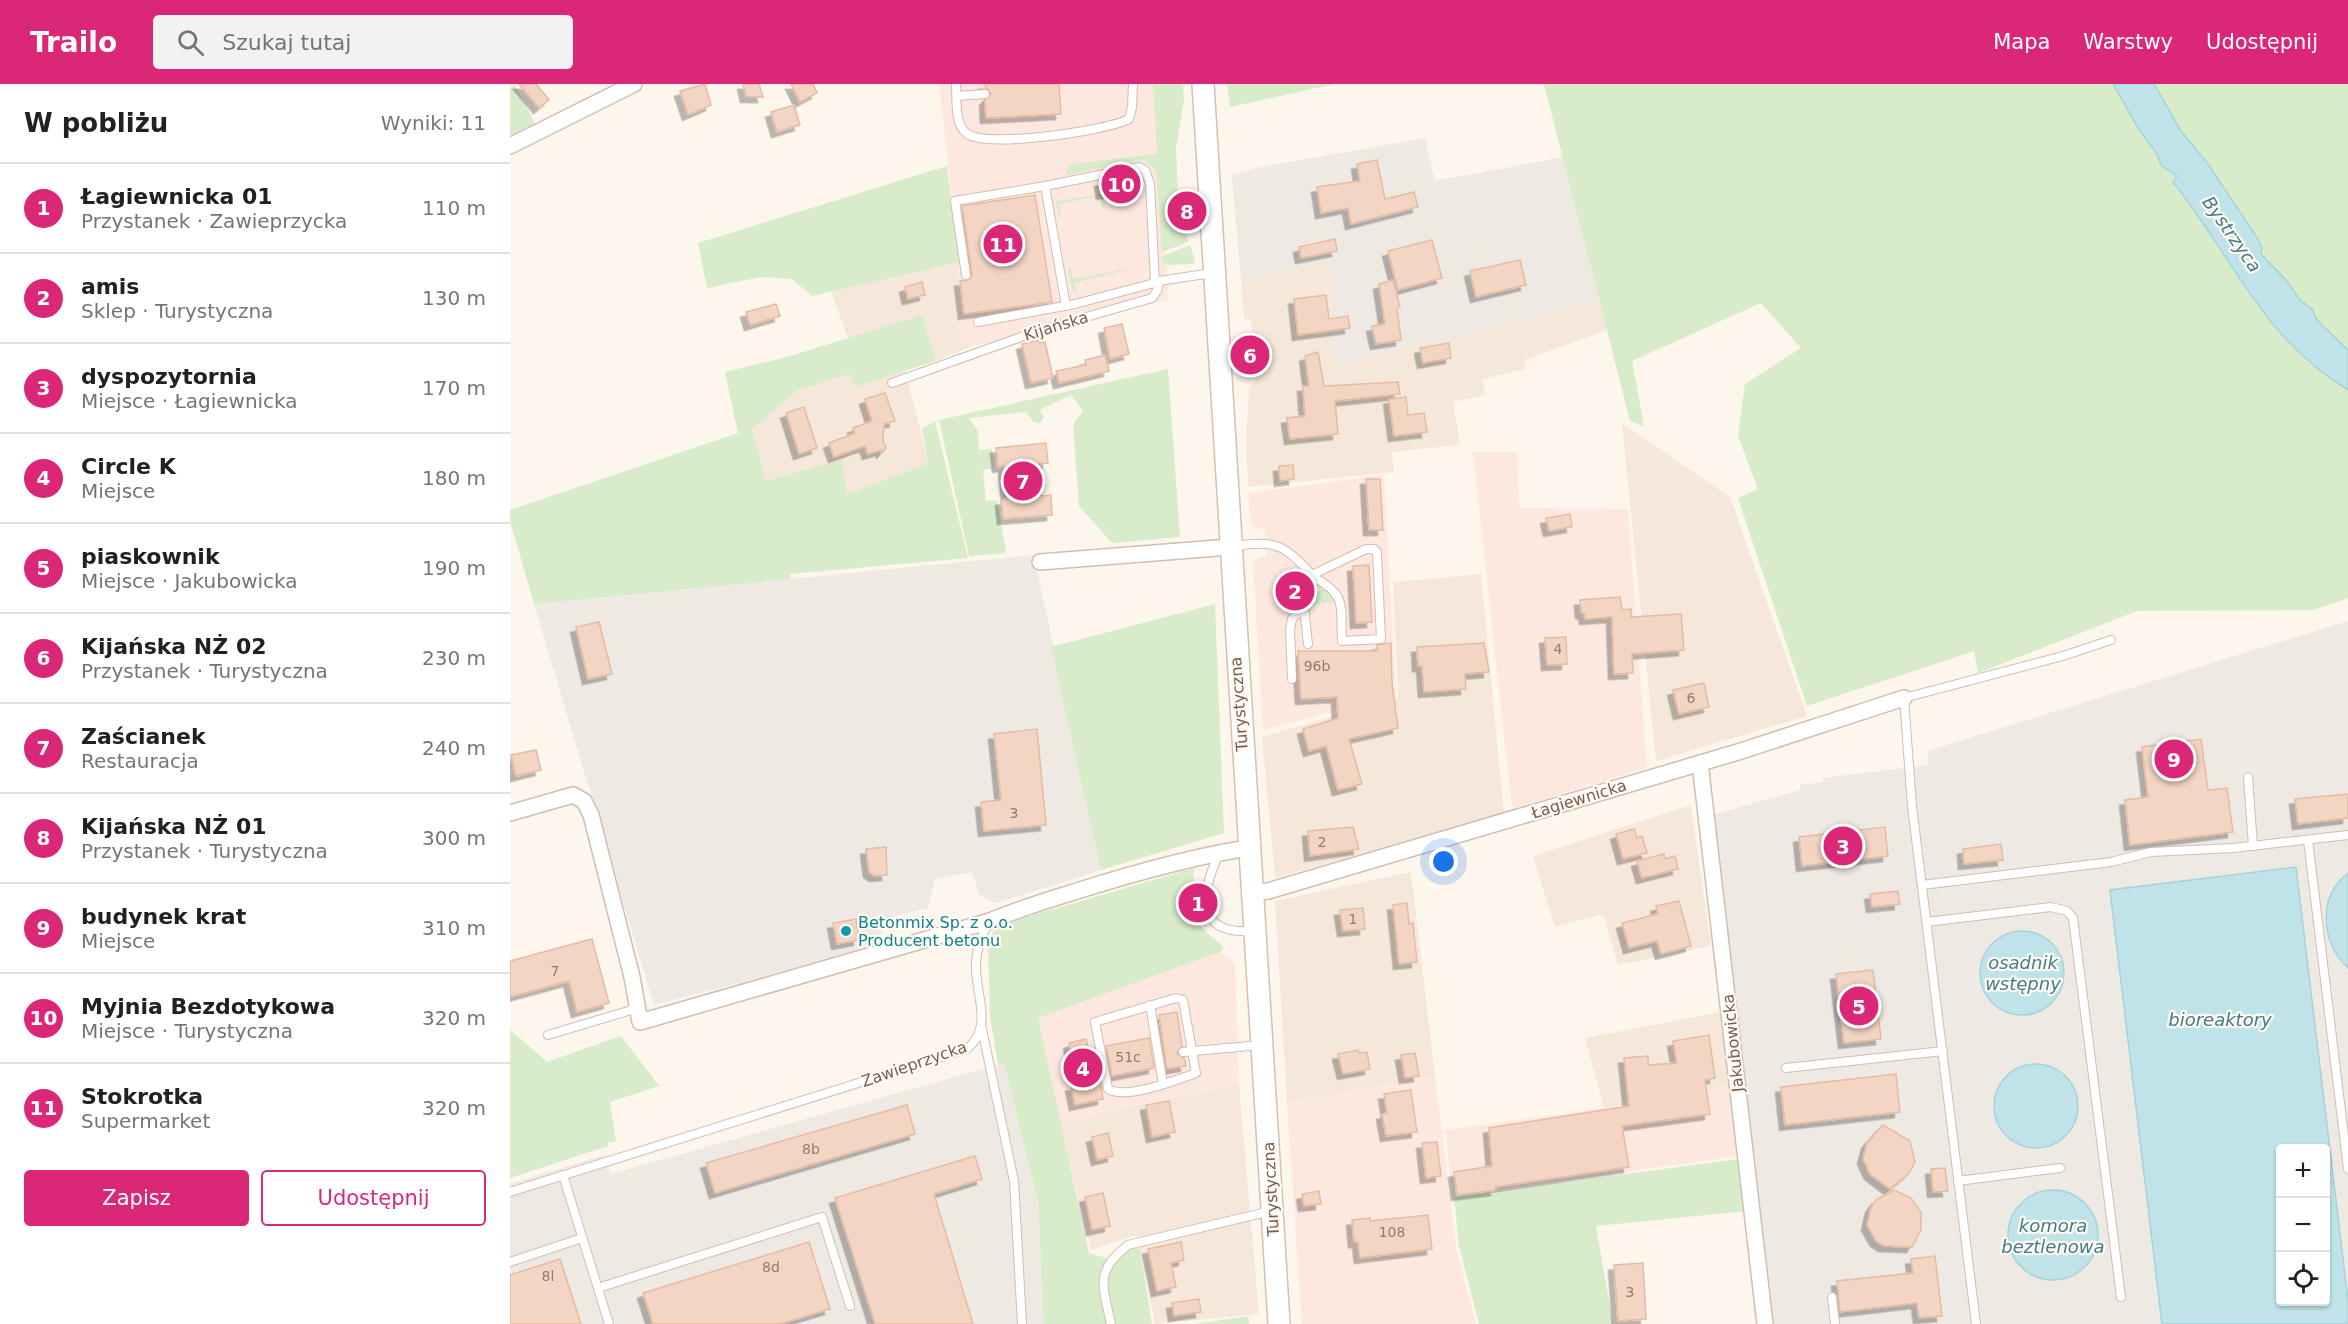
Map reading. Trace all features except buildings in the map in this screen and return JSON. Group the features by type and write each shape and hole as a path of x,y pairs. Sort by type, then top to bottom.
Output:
{"main road":[{"name":"Turystyczna","path":"1203,84 1248,848 1263,1045 1279,1324"}],"street":[{"path":"510,146 634,84"},
{"path":"1041,562 1230,547"},
{"name":"Łagiewnicka","path":"1252,893 1279,888 1700,763 1904,699"},
{"name":"Jakubowicka","path":"1700,763 1765,1324"},
{"path":"510,813 573,795 584,801 591,816 640,1023 990,921 1011,912 1133,873 1248,848"}],"lane":[{"path":"956,84 960,125 966,133 985,140 1071,134 1119,124 1128,119 1132,107 1133,84"},
{"path":"957,96 985,94"},
{"path":"966,274 956,201 1139,167 1145,170 1150,184 1157,282"},
{"path":"1045,186 1065,306"},
{"path":"978,322 1065,306 1157,282 1214,272"},
{"name":"Kijańska","path":"891,383 1038,331 1152,298 1157,291 1157,282"},
{"path":"1230,547 1262,542 1278,545 1288,550 1312,575 1336,590 1340,597 1342,641 1382,639 1377,556 1374,549 1366,549 1312,575 1303,598 1308,644"},
{"path":"1292,679 1290,629 1292,619 1304,608"},
{"path":"1976,1324 1912,806 1904,699 2112,640"},
{"path":"2248,777 2253,846"},
{"path":"1922,885 2111,862 2151,852 2253,846 2348,835"},
{"path":"2308,840 2348,1169"},
{"path":"1220,853 1205,890 1205,903 1210,918 1224,929 1235,932 1255,931"},
{"path":"1927,922 2051,907 2067,911 2073,918 2121,1297"},
{"name":"Zawieprzycka","path":"510,1192 967,1050 978,1041 982,1028 976,964 980,938 990,921"},
{"path":"1176,998 1183,1000 1184,1030 1188,1052 1196,1073 1163,1084 1120,1092 1107,1089 1095,1022 1150,1005 1176,998"},
{"path":"1150,1005 1162,1056 1163,1084"},
{"path":"548,1035 638,1008"},
{"path":"982,1028 1014,1181 1022,1324"},
{"path":"1188,1052 1263,1045"},
{"path":"1786,1068 1942,1051"},
{"path":"1958,1181 2060,1168"},
{"path":"563,1175 609,1324"},
{"path":"1112,1324 1103,1278 1110,1259 1128,1245 1272,1211"},
{"path":"598,1288 822,1217 850,1306"},
{"path":"510,1262 582,1238"},
{"path":"1832,1297 1835,1324"}],"shaded area":[{"path":"939,84 1165,84 1158,154 1169,300 1070,320 1038,331 973,346 960,337 957,282 959,262"},
{"path":"1425,138 1435,181 1563,157 1599,300 1334,365 1329,314 1338,308 1327,260 1241,281 1232,175 1256,168"},
{"path":"1327,259 1338,308 1334,364 1599,300 1607,330 1525,360 1525,369 1482,379 1486,395 1453,402 1460,445 1392,452 1394,472 1248,487 1246,438 1249,388 1257,377 1251,319 1244,319 1241,281"},
{"path":"959,262 957,282 960,337 973,346 936,361 922,315 848,338 831,291"},
{"path":"905,371 929,464 847,494 842,461 766,481 752,429 773,408 798,390 850,374 855,387"},
{"path":"1622,423 1730,497 1807,716 1656,761"},
{"path":"1473,452 1517,452 1519,508 1628,509 1647,768 1512,809"},
{"path":"1384,475 1396,695 1263,730 1253,561 1267,555 1265,530 1251,525 1248,493"},
{"path":"1034,555 1101,870 1000,902 991,902 979,894 972,872 935,879 928,908 891,917 873,948 654,1005 534,604"},
{"path":"1481,574 1504,814 1275,878 1262,737 1398,697 1393,582"},
{"path":"2348,621 2348,1324 1770,1324 1712,815 1800,790 1800,785 1823,782 1822,778 1929,765 1927,751"},
{"path":"1691,805 1711,946 1618,965 1603,914 1555,927 1533,856"},
{"path":"1411,872 1435,1076 1287,1103 1275,901"},
{"path":"1220,952 1230,958 1235,965 1239,1084 1060,1122 1038,1018"},
{"path":"1721,1012 1730,1085 1604,1108 1585,1038"},
{"path":"1004,1063 1038,1202 1044,1324 510,1324 510,1184 604,1155 611,1174"},
{"path":"1435,1076 1456,1247 1476,1324 1302,1324 1287,1103"},
{"path":"1239,1084 1259,1314 1155,1324 1137,1235 1091,1250 1060,1122"},
{"path":"1730,1085 1739,1156 1452,1196 1446,1130 1604,1108"}],"green space":[{"path":"1153,84 1183,84 1184,100 1176,149 1179,215 1185,218 1188,242 1162,252 1156,171 1144,160 1065,175 1070,164 1157,154"},
{"path":"1227,84 1334,84 1230,107"},
{"path":"1544,84 2113,84 2138,128 2157,154 2161,165 2178,177 2174,182 2271,321 2318,369 2348,390 2348,598 2313,610 2137,611 1978,673 1974,651 1807,706 1738,498 1758,489 1738,436 1745,384 1801,348 1761,303 1632,361 1644,426 1630,421"},
{"path":"2154,84 2348,84 2348,350 2317,320 2312,309 2300,300 2287,281 2261,254 2258,239 2208,164 2181,131"},
{"path":"515,85 535,124 510,137 510,88"},
{"path":"947,166 959,262 812,296 792,279 761,277 707,288 698,243"},
{"path":"1104,194 1106,207 1102,208 1100,196 1059,204 1061,215 1058,215 1056,201"},
{"path":"1190,245 1195,261 1193,264 1167,265 1163,262 1161,257"},
{"path":"1143,266 1074,283 1077,295 1072,289 1068,269 1071,267 1073,279"},
{"path":"922,315 936,361 855,387 850,374 798,390 752,429 766,481 842,460 847,494 928,464 922,429 935,421 968,558 790,574 791,579 534,604 510,521 510,510 738,433 725,372 787,357"},
{"path":"1168,369 1180,537 1112,543 1079,506 1073,425 1083,411 1071,395 1040,410 1044,417 1040,423 1034,422 1026,412 969,418 978,431 979,450 992,449 994,468 983,470 986,501 997,500 1006,553 969,556 939,420"},
{"path":"1325,589 1330,591 1335,601 1312,605 1315,592"},
{"path":"1215,604 1224,833 1101,870 1051,647"},
{"path":"1194,868 1193,914 1202,928 1224,947 1220,952 1038,1018 1089,1253 1110,1259 1128,1245 1140,1249 1152,1324 1044,1324 1038,1202 1004,1063 998,1065 990,1016 988,944 993,932 1002,924"},
{"path":"510,1030 547,1062 621,1036 659,1086 610,1102 616,1142 607,1142 608,1146 510,1178"},
{"path":"1738,1159 1746,1211 1596,1226 1613,1324 1479,1324 1459,1246 1454,1197"},
{"path":"1248,1316 1249,1324 1194,1324"}],"water":[{"name":"Bystrzyca","path":"2113,84 2154,84 2181,131 2208,164 2258,239 2262,248 2261,254 2287,281 2300,300 2312,309 2317,320 2348,350 2348,390 2318,369 2292,345 2250,294 2173,182 2177,176 2161,165 2157,154 2138,128"},
{"name":"bioreaktory","path":"2296,867 2329,1144 2276,1144 2276,1306 2330,1306 2330,1150 2348,1300 2348,1324 2162,1324 2110,890"},
{"path":"2348,873 2348,968 2332,946 2326,920 2331,894"},
{"name":"osadnik wstępny","path":"2014,931 2030,931 2046,938 2057,949 2064,965 2061,989 2052,1003 2030,1015 2014,1015 1998,1008 1987,997 1980,981 1980,965 1987,949 1998,938"},
{"path":"2028,1064 2044,1064 2060,1071 2071,1082 2078,1098 2075,1122 2066,1136 2044,1148 2028,1148 2012,1141 2001,1130 1994,1114 1994,1098 2001,1082 2012,1071"},
{"name":"komora beztlenowa","path":"2053,1190 2070,1193 2085,1203 2095,1218 2098,1235 2095,1252 2085,1267 2070,1277 2053,1280 2036,1277 2021,1267 2011,1252 2008,1235 2011,1218 2021,1203 2036,1193"}],"place":[{"name":"Myjnia Bezdotykowa","path":"1121,184"},
{"name":"Kijańska NŻ 01","path":"1187,211"},
{"name":"Stokrotka","path":"1003,244"},
{"name":"Kijańska NŻ 02","path":"1250,355"},
{"name":"Zaścianek","path":"1023,481"},
{"name":"amis","path":"1295,591"},
{"name":"budynek krat","path":"2174,759"},
{"name":"dyspozytornia","path":"1843,846"},
{"name":"Łagiewnicka 01","path":"1198,903"},
{"name":"Betonmix Sp. z o.o. Producent betonu","path":"846,931"},
{"name":"piaskownik","path":"1859,1006"},
{"name":"Circle K","path":"1083,1068"}]}
